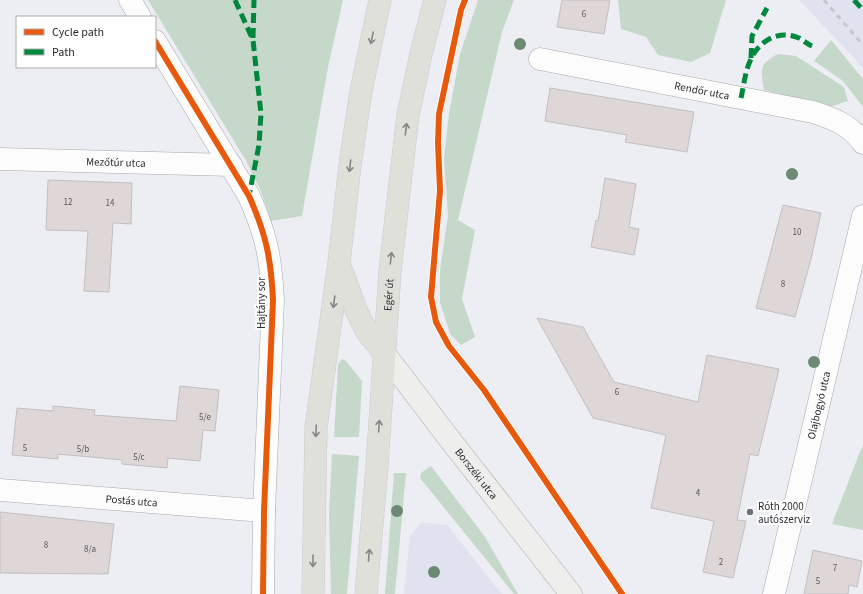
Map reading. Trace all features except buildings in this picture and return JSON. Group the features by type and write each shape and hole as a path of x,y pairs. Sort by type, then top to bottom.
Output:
{"main road":[{"path":"313,594 316,427 339,263 350,165 361,92 380,0"},
{"name":"Egér út","path":"366,594 390,271 408,115 421,54 435,0"},
{"path":"339,263 356,310 367,332 384,353"},
{"name":"Borszéki utca","path":"384,353 571,594"}],"street":[{"path":"130,0 139,16"},
{"name":"Hajtány sor","path":"156,43 232,165 249,196 260,222 268,248 272,274 273,300 264,511 263,594"},
{"name":"Rendőr utca","path":"540,59 813,112 832,118 845,125 860,139"},
{"name":"Mezőtúr utca","path":"0,159 232,165"},
{"name":"Olajbogyó utca","path":"774,594 863,216"},
{"name":"Postás utca","path":"0,490 264,511"}],"shaded area":[{"path":"799,0 863,0 863,69 856,60"},
{"path":"421,522 447,525 502,594 404,594 410,536"}],"green space":[{"path":"148,0 343,0 328,67 302,216 271,221 261,191 245,159"},
{"path":"478,0 514,0 502,32 458,220 475,230 462,299 475,337 461,345 450,334 440,302 440,270 448,215 444,158 449,114 460,54"},
{"path":"618,0 726,0 710,53 691,62 658,55 646,37 621,29"},
{"path":"831,40 863,79 863,107 843,81 814,61"},
{"path":"778,54 796,56 844,87 848,101 829,107 764,90 762,68 767,61"},
{"path":"342,359 346,361 362,381 359,437 334,437 338,364"},
{"path":"863,444 863,530 832,524"},
{"path":"332,454 359,456 347,594 331,594 329,513"},
{"path":"431,466 485,537 518,594 514,594 420,478 421,473"},
{"path":"394,473 406,473 395,594 385,594"}],"railway":[{"path":"824,0 863,45"}],"marked path":[{"path":"235,0 253,40 261,114 259,145 249,196"},
{"path":"253,38 254,0"},
{"path":"854,0 863,10"},
{"path":"751,58 752,36 767,8"},
{"path":"741,98 749,64 759,47 764,42 770,38 784,35 799,38 812,46"}],"cycle path":[{"path":"465,0 461,10 439,114 438,143 440,191 431,297 436,322 449,346 484,390 622,594"},
{"path":"156,43 249,196 260,222 267,246 271,271 273,300 264,511 263,594"}],"place":[{"name":"Róth 2000 autószerviz","path":"750,512"}]}
